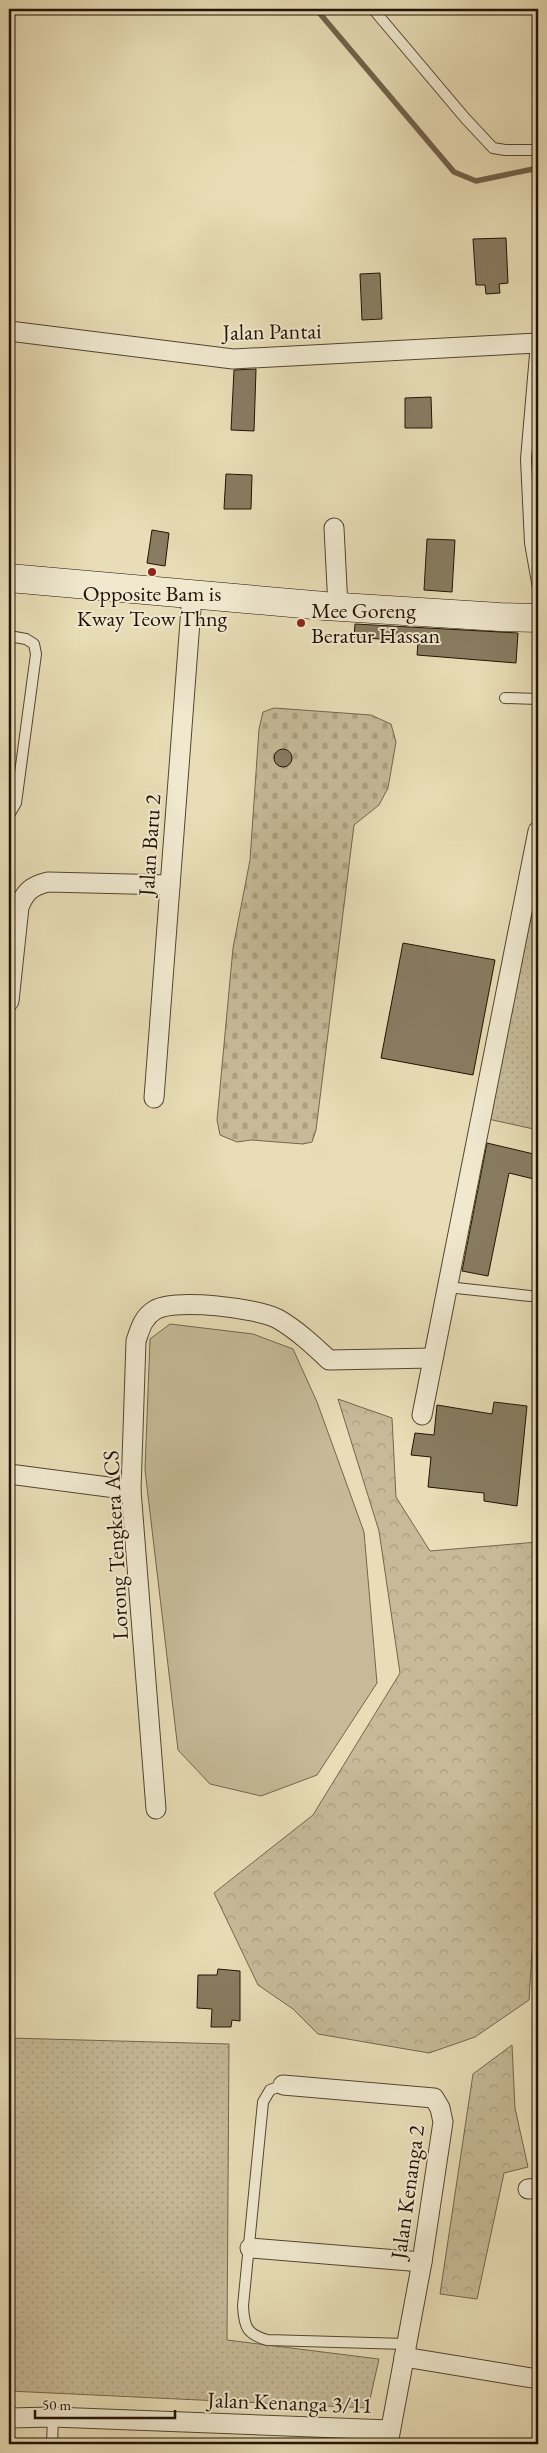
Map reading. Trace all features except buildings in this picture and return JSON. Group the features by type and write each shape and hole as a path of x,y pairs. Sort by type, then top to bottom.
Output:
{"main road":[{"path":"9,578 338,607 490,617 538,618"}],"street":[{"name":"Jalan Pantai","path":"9,331 233,359 531,343"},
{"path":"334,528 338,607"},
{"name":"Jalan Baru 2","path":"154,1098 192,595"},
{"path":"422,1415 538,831"},
{"path":"9,1001 19,907 24,894 34,886 48,882 170,885"},
{"name":"Lorong Tengkera ACS","path":"156,1809 131,1490 136,1341 142,1323 155,1310 175,1303 246,1309 276,1318 302,1336 328,1360 433,1358"},
{"path":"9,1474 131,1490"},
{"name":"Jalan Kenanga 2","path":"283,2085 434,2098 440,2108 443,2122 422,2262 389,2437"},
{"path":"250,2248 422,2262"},
{"path":"405,2350 538,2379"},
{"name":"Jalan Kenanga 3/11","path":"9,2418 53,2416 389,2437"}],"lane":[{"path":"373,9 465,118 493,148 538,150"},
{"path":"531,343 526,459 530,543 538,588"},
{"path":"9,636 26,639 34,644 36,654 16,803 9,815"},
{"path":"505,698 538,699"},
{"path":"448,1287 530,1296"},
{"path":"283,2085 270,2090 263,2102 244,2318 247,2329 254,2337 268,2340 405,2350"},
{"path":"52,2444 53,2416"}],"green space":[{"path":"274,708 371,715 391,724 396,742 388,788 379,805 354,825 316,1130 312,1142 303,1144 251,1140 237,1142 220,1135 217,1120 233,948 250,860 259,729 263,712"},
{"path":"538,884 538,1130 488,1119"},
{"path":"170,1324 253,1334 293,1349 317,1402 364,1532 377,1683 317,1775 261,1796 210,1784 178,1750 145,1470 150,1339"},
{"path":"338,1399 392,1418 396,1497 430,1551 538,1542 536,1889 529,2000 475,2037 429,2053 318,2034 293,2009 258,1985 214,1893 313,1815 400,1673 379,1531"},
{"path":"9,2038 229,2044 227,2340 379,2359 368,2408 9,2391"},
{"path":"512,2045 515,2108 528,2167 504,2173 477,2299 440,2294 473,2074"}],"waterway":[{"path":"316,9 454,172 476,181 538,168"}],"place":[{"name":"Opposite Bam is Kway Teow Thng","path":"152,572"},
{"name":"Mee Goreng Beratur Hassan","path":"301,623"}]}
